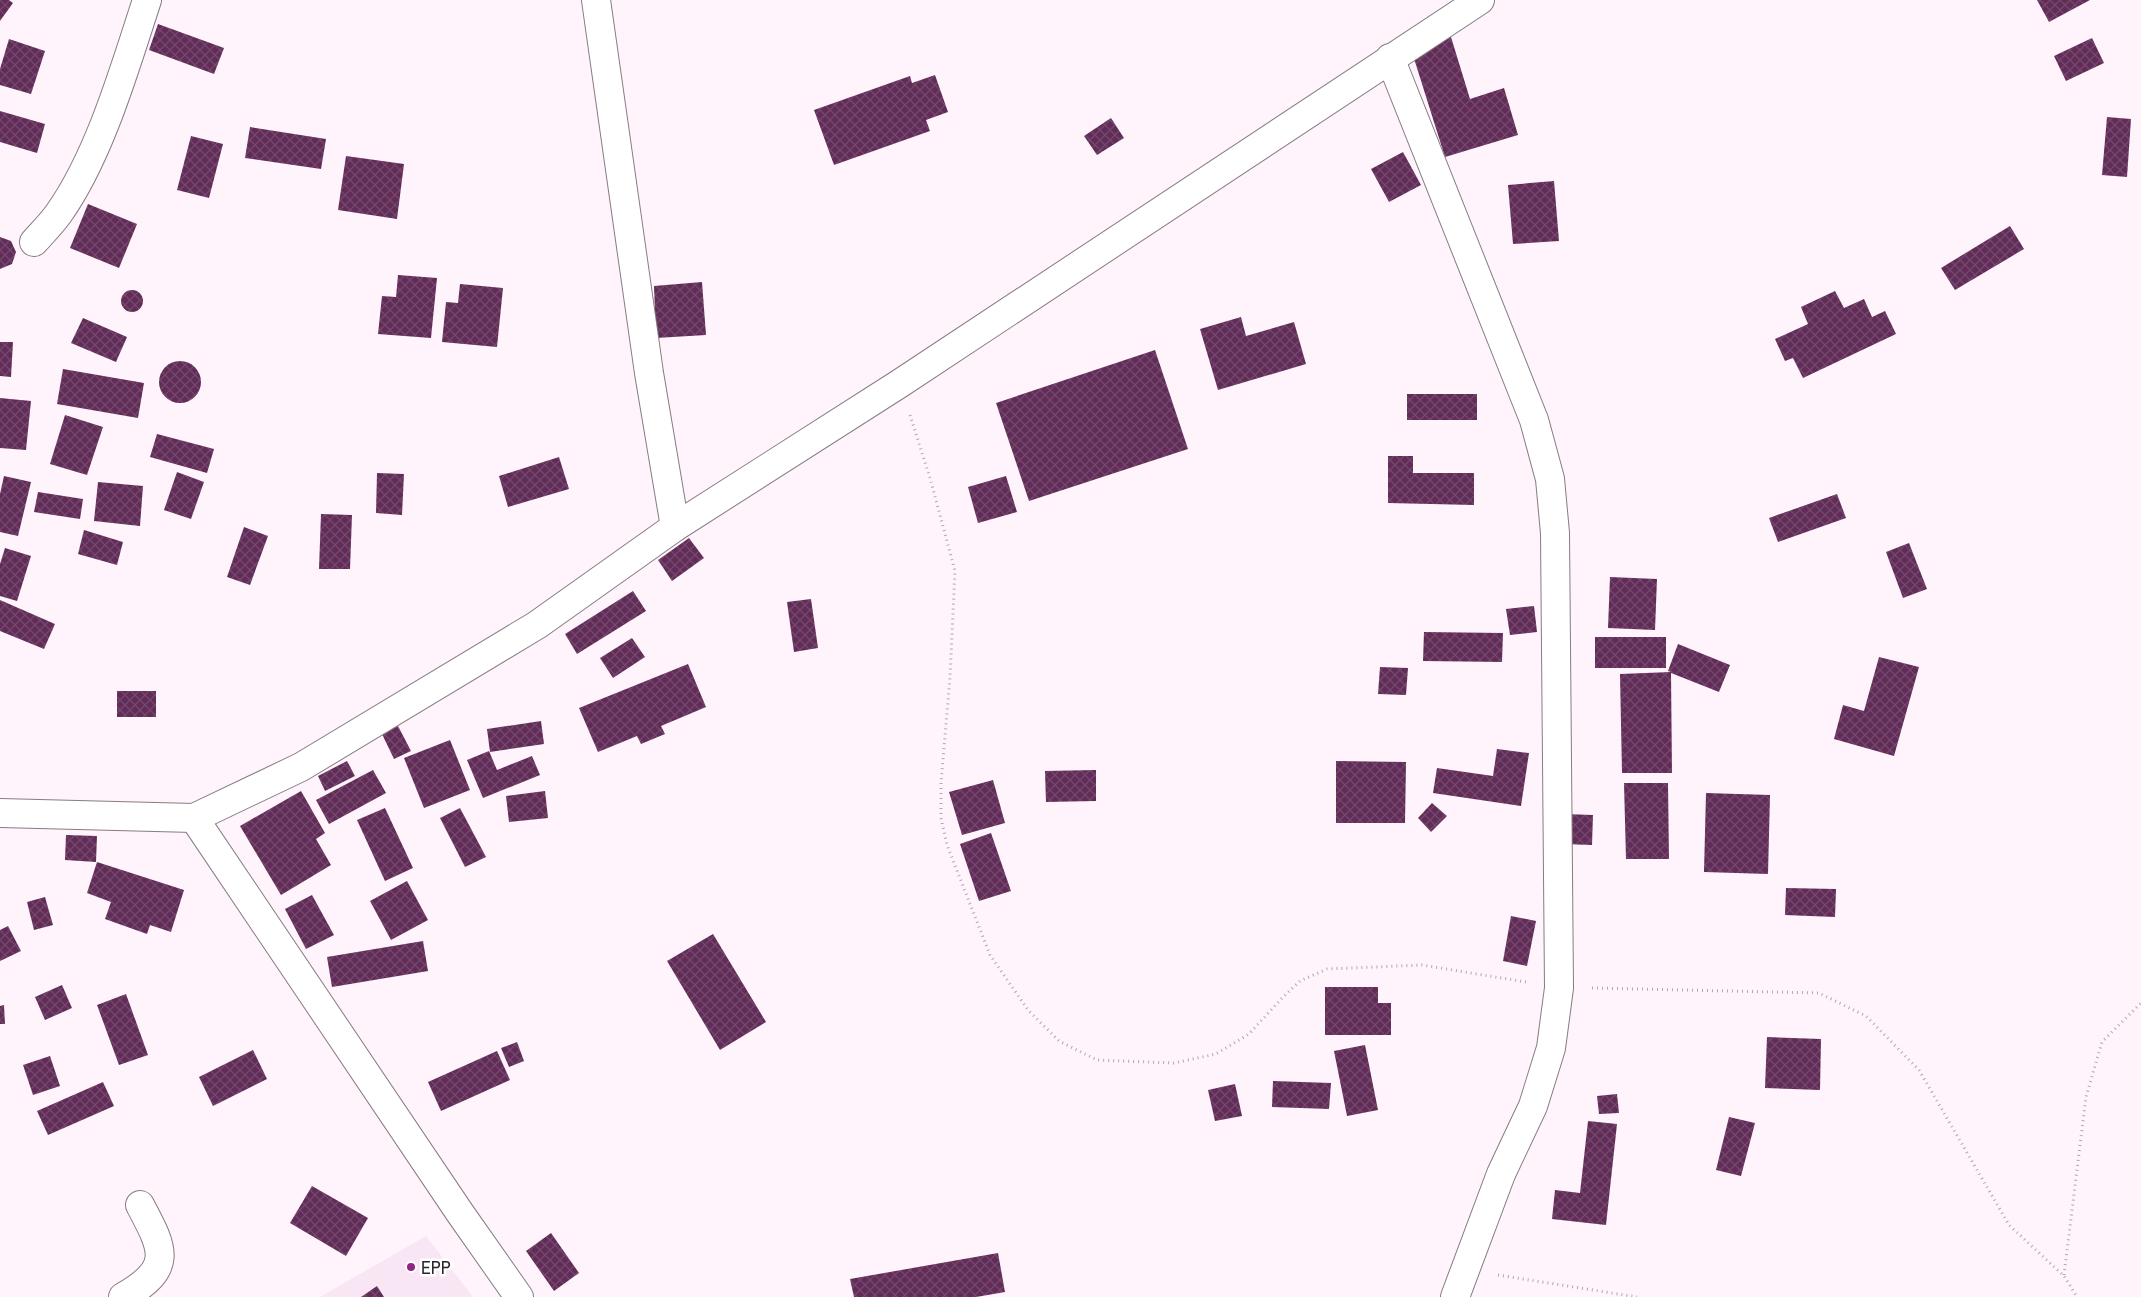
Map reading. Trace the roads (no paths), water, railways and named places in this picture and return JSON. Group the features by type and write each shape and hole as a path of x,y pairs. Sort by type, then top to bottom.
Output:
{"street":[{"path":"34,242 59,213 85,170 127,63 147,0"},
{"path":"596,0 649,373 675,528"},
{"path":"0,813 194,818 301,767 529,630 675,528 899,384 1480,0"},
{"path":"1390,58 1534,420 1550,479 1555,533 1558,988 1552,1048 1533,1106 1501,1174 1456,1297"},
{"path":"194,818 460,1213 519,1297"},
{"path":"123,1297 150,1280 160,1262 158,1240 140,1205"}],"place":[{"name":"EPP","path":"411,1267"}]}
